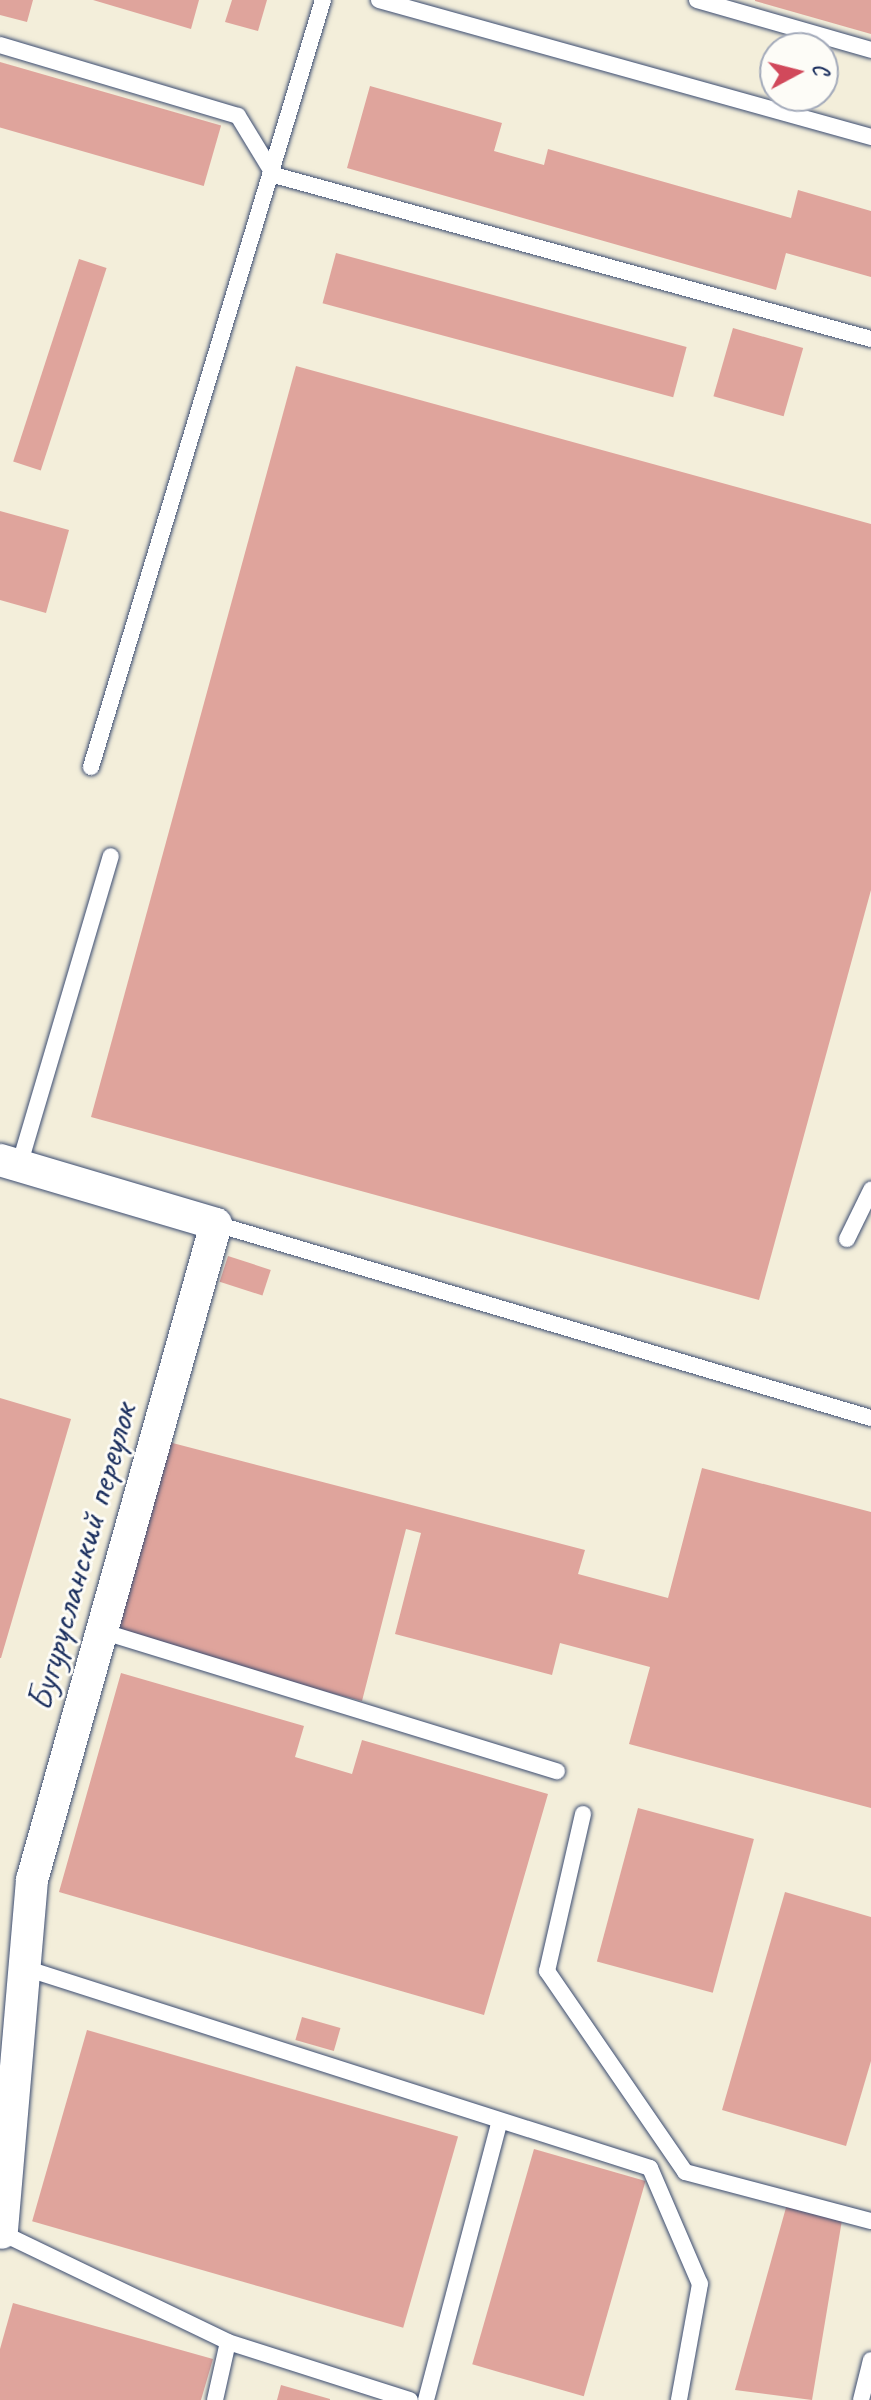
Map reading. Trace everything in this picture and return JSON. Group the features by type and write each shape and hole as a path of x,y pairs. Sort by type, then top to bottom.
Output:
{"street":[{"path":"9,1163 216,1224"},
{"name":"Бугурусланский переулок","path":"1,2237 28,1969 32,1880 216,1224"}],"lane":[{"path":"91,767 274,175 323,0"},
{"path":"379,0 871,137"},
{"path":"697,0 871,50"},
{"path":"0,45 238,116 274,175 871,339"},
{"path":"9,1163 111,856"},
{"path":"847,1239 871,1190"},
{"path":"216,1224 871,1418"},
{"path":"101,1631 557,1771"},
{"path":"583,1814 547,1971 685,2172 871,2221"},
{"path":"28,1969 499,2124 650,2168 700,2284 679,2400"},
{"path":"426,2400 499,2124"},
{"path":"1,2237 228,2342 410,2400"},
{"path":"215,2400 228,2342"},
{"path":"861,2400 871,2360"}],"building":[{"path":"0,0 33,0 27,22 0,15"},
{"path":"93,0 199,0 191,29"},
{"path":"232,0 267,0 258,31 225,22"},
{"path":"871,0 871,34 755,1"},
{"path":"0,62 221,125 204,186 0,128"},
{"path":"370,86 502,123 494,151 544,165 548,149 791,218 798,190 871,211 871,277 786,253 776,290 347,168"},
{"path":"336,253 687,347 673,397 323,303"},
{"path":"79,259 107,268 41,471 13,462"},
{"path":"733,328 803,348 784,416 713,396"},
{"path":"296,366 871,524 871,890 759,1300 91,1117"},
{"path":"0,511 69,530 46,613 0,600"},
{"path":"228,1256 271,1270 262,1296 220,1282"},
{"path":"0,1398 71,1419 1,1658 0,1658"},
{"path":"161,1440 585,1550 578,1574 668,1598 702,1468 871,1512 871,1808 629,1744 650,1667 560,1643 552,1675 395,1634 421,1533 406,1529 362,1701 110,1636"},
{"path":"121,1673 304,1726 295,1757 352,1774 362,1740 548,1794 484,2015 59,1892"},
{"path":"638,1808 754,1839 713,1993 597,1962"},
{"path":"785,1892 871,1917 871,2061 846,2146 722,2110"},
{"path":"302,2017 340,2028 334,2051 295,2040"},
{"path":"87,2030 458,2136 403,2328 32,2221"},
{"path":"534,2149 646,2181 584,2396 472,2364"},
{"path":"787,2204 842,2220 812,2400 735,2390"},
{"path":"13,2303 213,2359 201,2400 0,2400 0,2349"},
{"path":"281,2385 330,2399 330,2400 277,2400"}]}
